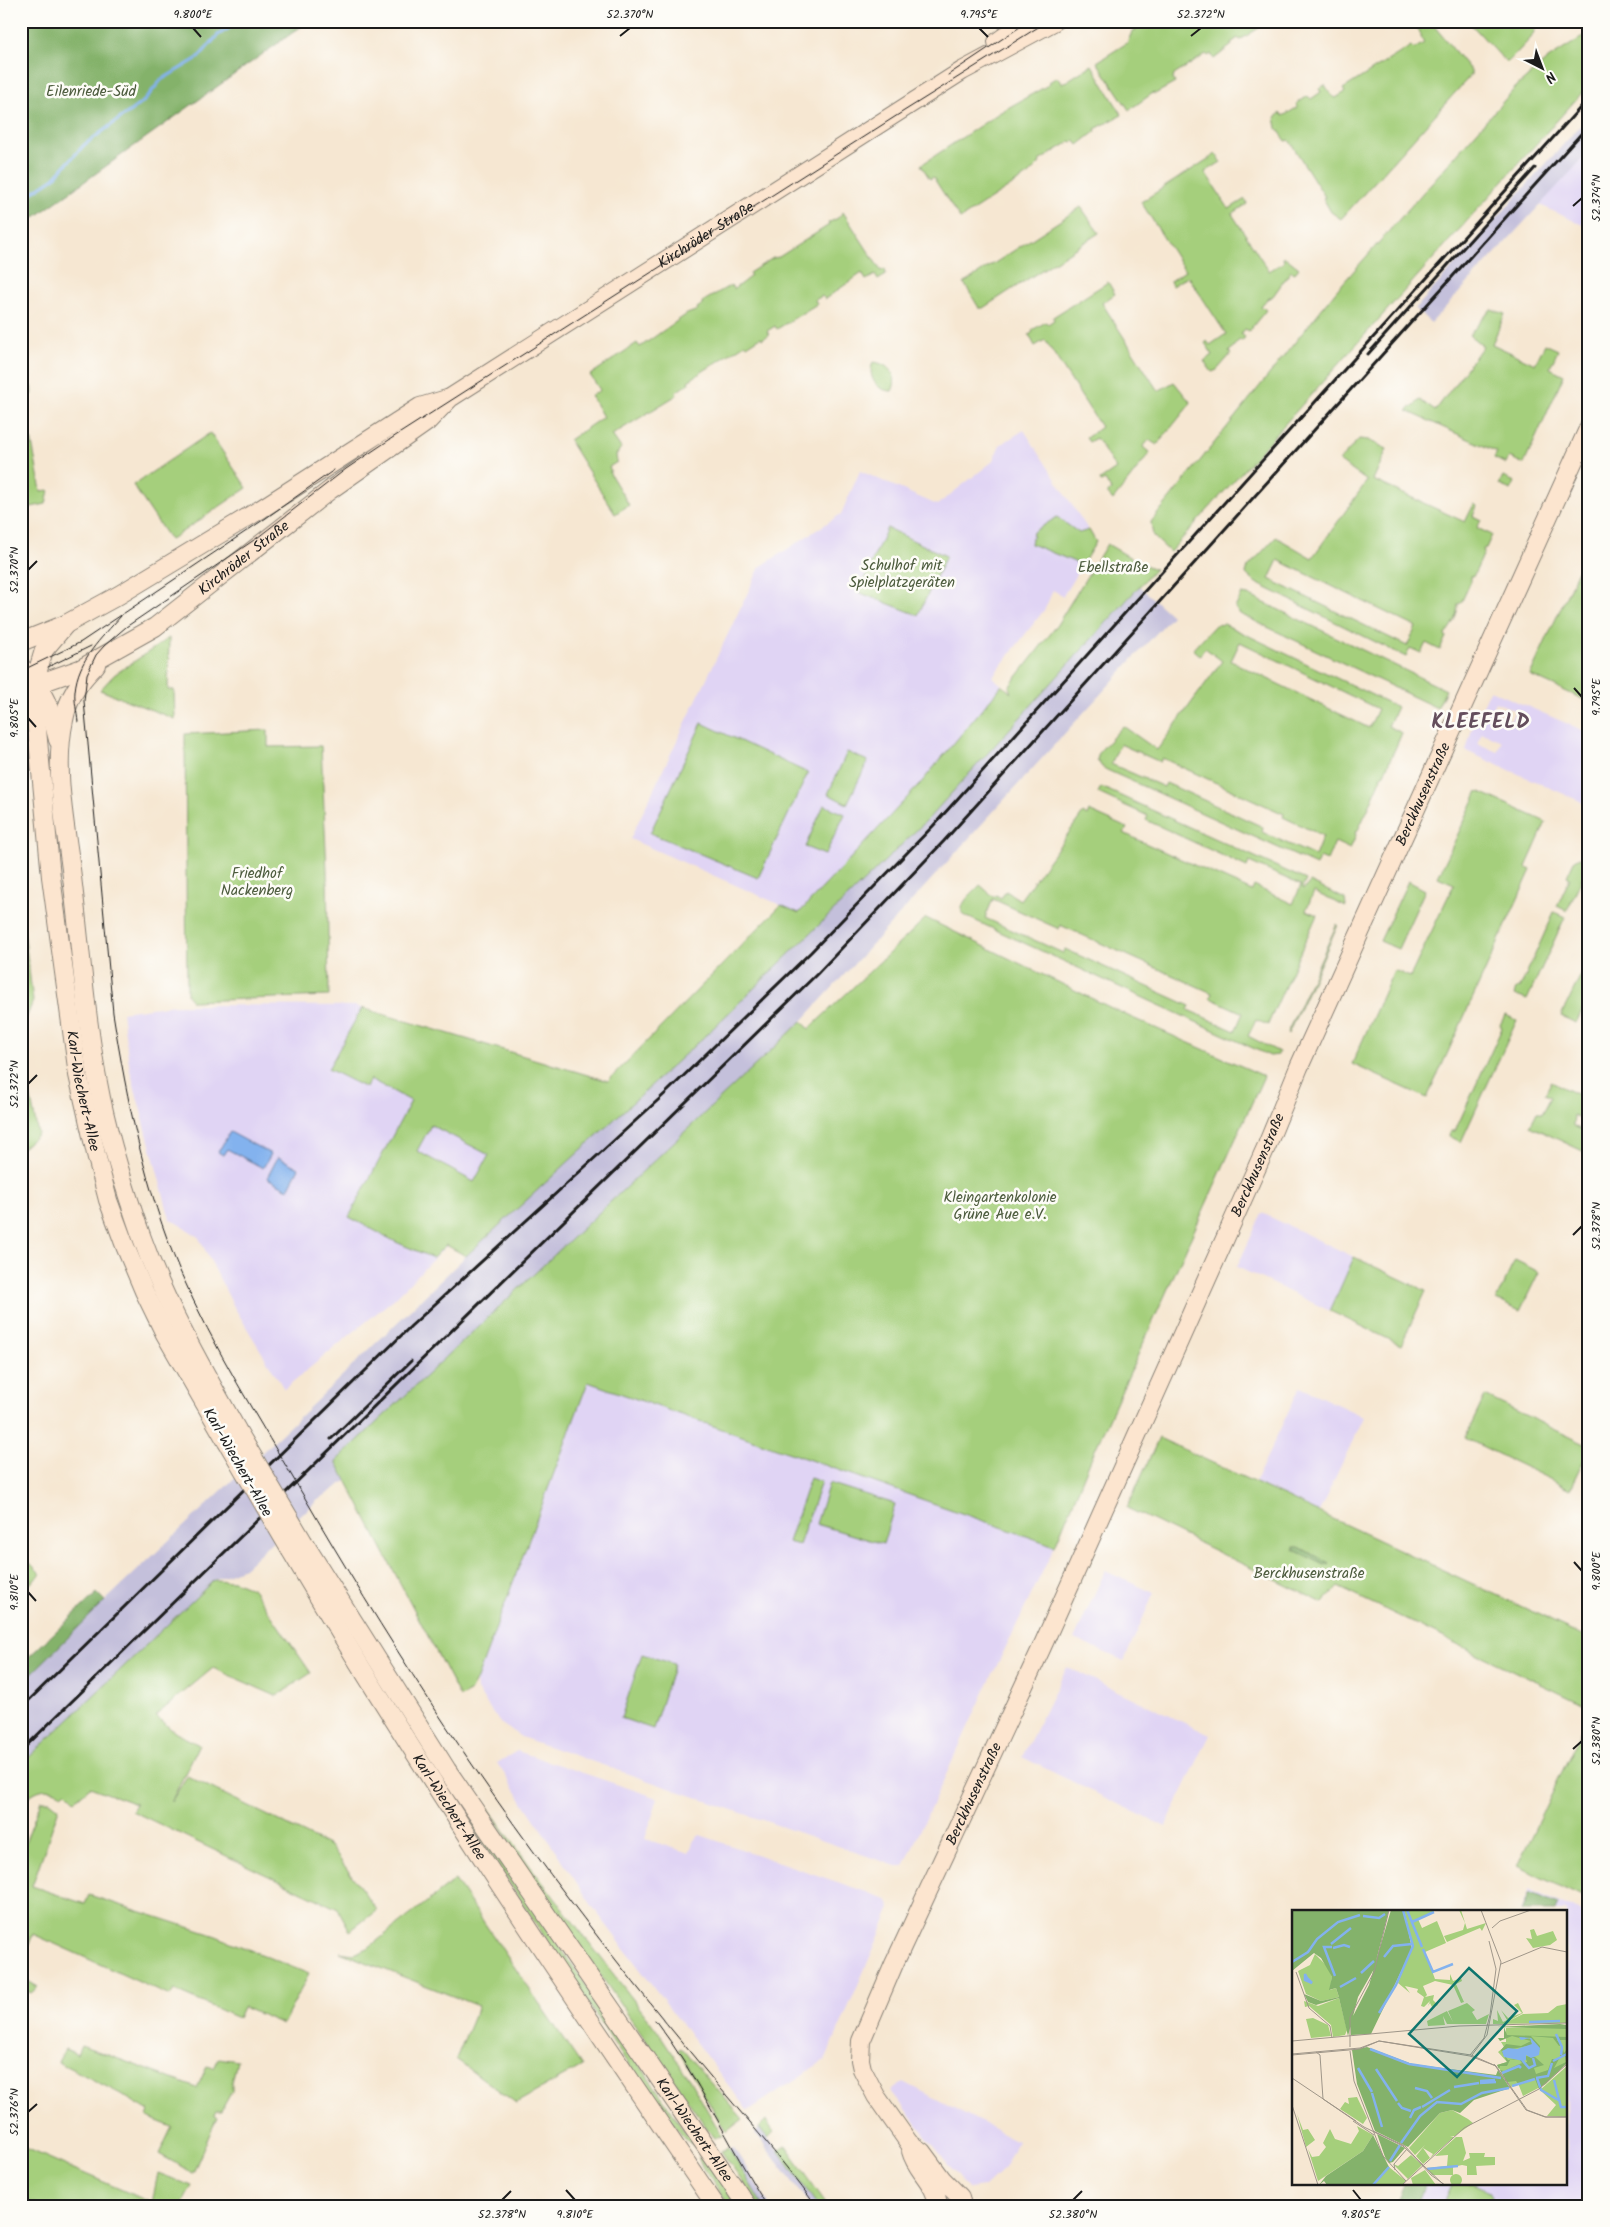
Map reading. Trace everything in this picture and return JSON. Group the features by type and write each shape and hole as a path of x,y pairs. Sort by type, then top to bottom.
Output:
{"main road":[{"name":"Kirchröder Straße","path":"962,71 1026,21"},
{"name":"Kirchröder Straße","path":"30,682 102,657 155,627 330,490 427,422 450,398 962,71 1055,21"},
{"name":"Kirchröder Straße","path":"21,642 66,624 119,595 292,489 420,407 450,398"},
{"name":"Berckhusenstraße","path":"938,2206 937,2197 913,2159 909,2143 870,2086 860,2060 861,2041 890,1973 1041,1648 1296,1074 1589,427"},
{"path":"292,489 304,495 306,500 304,512"},
{"name":"Karl-Wiechert-Allee","path":"66,624 44,650 30,682 51,877 73,1048 96,1154 108,1200 144,1290 192,1383 232,1436 457,1819 614,2058 716,2206"},
{"name":"Karl-Wiechert-Allee","path":"102,657 72,694 64,720 60,750 63,811 101,1098 127,1193 160,1283 205,1374 232,1436"},
{"path":"30,682 50,710 60,750"},
{"path":"21,721 37,743"},
{"name":"Karl-Wiechert-Allee","path":"297,1547 447,1770 747,2206"},
{"name":"Berckhusenstraße","path":"909,2143 922,2152 942,2179 960,2197 962,2206"}],"shaded area":[{"path":"1589,116 1589,152 1431,323 1415,309"},
{"path":"1589,152 1589,228 1538,204"},
{"path":"1024,430 1096,542 1063,596 1053,590 1045,609 992,677 1002,685 920,784 799,913 630,839 760,567 841,514 860,471 937,505 992,462 1000,445"},
{"path":"1139,586 1172,616 802,1021 337,1461 346,1481 318,1500 244,1568 214,1580 21,1765 21,1684 105,1601 466,1256 708,1033 928,819"},
{"path":"1490,690 1589,733 1589,805 1466,751 1472,729","holes":["1495,702 1515,710 1511,720 1491,711","1482,733 1502,741 1497,752 1477,743"]},
{"path":"173,1005 355,1006 608,1081 395,1298 284,1389 233,1305 198,1236 170,1219 130,1070 122,1012"},
{"path":"1262,1213 1354,1257 1330,1311 1237,1267"},
{"path":"588,1382 1055,1546 986,1688 904,1866 896,1866 521,1737 500,1723 477,1690 476,1681"},
{"path":"1300,1387 1364,1417 1319,1512 1255,1482"},
{"path":"1105,1571 1154,1593 1124,1661 1074,1639"},
{"path":"1067,1667 1210,1735 1165,1827 1022,1757"},
{"path":"517,1751 658,1798 645,1839 689,1853 694,1840 700,1835 887,1899 891,1908 826,2059 748,2111 595,1910 497,1763"},
{"path":"1530,1889 1589,1917 1589,2206 1395,2206 1405,2184 1568,2184 1568,1910 1521,1910"},
{"path":"904,2082 1017,2141 1004,2169 985,2187 969,2189 891,2091"},
{"path":"759,2128 778,2150 818,2206 811,2206 755,2133"},
{"path":"729,2148 734,2148 770,2206 763,2206"}],"green space":[{"name":"Eilenriede-Süd","path":"21,21 309,21 21,227"},
{"path":"1148,21 1265,21 1265,24 1240,40 1238,38 1214,59 1211,54 1208,56 1206,54 1174,75 1175,83 1155,94 1153,93 1129,110 1097,62 1127,43 1132,32"},
{"path":"1430,21 1471,71 1471,75 1341,219 1331,212 1323,198 1325,197 1289,140 1286,141 1277,128 1275,117 1281,113 1283,116 1298,107 1296,104 1308,96 1311,99 1321,92 1319,89 1325,85 1332,96 1336,98 1345,92 1343,89 1411,46 1414,49 1424,43 1416,27"},
{"path":"1468,21 1537,21 1538,23 1531,38 1507,63"},
{"path":"1589,33 1589,85 1170,552 1153,536 1151,522 1336,291 1516,87 1548,59"},
{"path":"1092,65 1122,115 1095,129 1096,131 1078,145 1075,141 1071,141 1039,161 1040,163 1029,174 960,219 933,177 930,179 921,165 999,113 1050,84 1049,82 1057,77 1062,84"},
{"path":"1216,154 1221,162 1205,172 1229,209 1245,199 1247,204 1232,214 1269,271 1284,262 1283,258 1285,257 1299,268 1295,273 1291,271 1273,296 1267,299 1261,306 1266,310 1249,331 1245,329 1241,334 1245,337 1242,341 1239,340 1229,352 1231,354 1217,370 1212,372 1204,361 1213,355 1205,343 1207,341 1210,345 1226,334 1188,276 1172,286 1170,281 1185,271 1141,202"},
{"path":"1081,207 1099,233 983,308 979,308 964,283"},
{"path":"843,212 881,271 885,269 886,275 878,280 875,275 866,280 862,273 825,299 822,296 815,300 817,304 777,329 775,326 767,331 769,335 762,339 761,337 747,346 745,344 688,381 689,383 676,392 677,395 612,435 621,448 616,455 617,462 609,467 611,471 609,472 629,505 615,514 569,440 603,417 591,396 600,390 590,375 637,343 640,347 687,314 698,310 697,308 703,304 702,302 731,285 734,289 751,276 749,273 773,258 779,257 829,225 828,223 838,218"},
{"path":"1108,282 1115,294 1102,303 1158,391 1174,382 1191,403 1157,445 1149,440 1143,447 1150,453 1113,500 1107,493 1111,490 1105,480 1101,482 1100,480 1116,469 1096,438 1089,442 1086,438 1101,427 1045,340 1035,346 1029,335 1033,332 1032,330 1046,322 1048,324 1054,320 1053,317"},
{"path":"1491,309 1505,314 1492,344 1535,364 1545,344 1558,350 1550,368 1564,375 1524,464 1509,457 1506,464 1494,458 1497,452 1407,411 1420,400 1435,411 1483,346 1469,335"},
{"path":"27,332 32,394 21,396 21,333"},
{"path":"873,362 883,365 891,371 895,380 892,391 877,386 874,382 871,372"},
{"path":"27,416 41,491 49,490 46,504 21,509 21,417"},
{"path":"210,433 247,488 170,540 133,485"},
{"path":"1359,439 1368,440 1387,449 1373,480 1465,522 1474,504 1477,506 1473,516 1481,520 1477,528 1492,535 1486,548 1483,549 1484,553 1474,575 1471,576 1471,581 1461,603 1458,604 1456,616 1445,634 1446,637 1440,650 1426,643 1421,653 1410,648 1406,657 1256,583 1246,574 1248,567 1276,537 1312,558 1367,481 1339,461","holes":["1278,560 1416,627 1407,646 1269,579"]},
{"path":"1503,477 1515,482 1511,490 1499,485"},
{"path":"1057,517 1079,533 1089,530 1096,542 1082,565 1031,544 1033,532"},
{"name":"Schulhof mit Spielplatzgeräten","path":"887,528 946,556 918,615 858,592"},
{"name":"Ebellstraße","path":"1107,544 1138,562 1155,569 928,819 708,1033 466,1256 446,1245 433,1258 396,1242 349,1217 411,1101 370,1079 366,1088 328,1069 362,1008 608,1081 781,905 799,913 920,784 1002,685 1011,693 1009,687 1055,628","holes":["431,1125 489,1155 474,1182 417,1151"]},
{"path":"1587,551 1589,551 1589,702 1530,675"},
{"path":"1242,594 1248,595 1446,690 1437,708 1240,614 1235,608"},
{"path":"1224,624 1397,707 1388,726 1402,733 1384,774 1380,777 1381,779 1355,833 1356,835 1350,849 1335,842 1327,860 1320,857 1316,865 1107,770 1097,760 1099,752 1123,726 1157,750 1222,661 1205,648 1200,655 1193,649 1215,625","holes":["1240,642 1378,709 1369,728 1231,661","1120,744 1160,762 1162,758 1284,814 1283,817 1323,836 1315,856 1262,832 1263,827 1166,783 1164,787 1111,764"]},
{"path":"169,638 168,690 174,690 175,719 100,690 114,675"},
{"path":"702,723 808,773 758,878 650,833"},
{"name":"Friedhof Nackenberg","path":"268,730 268,747 321,746 327,871 329,996 192,1001 187,995 185,734"},
{"path":"847,752 868,761 847,804 828,794"},
{"path":"1101,787 1306,880 1302,888 1304,889 1310,882 1345,899 1346,907 1314,892 1306,910 1317,915 1268,1025 1256,1020 1248,1036 1279,1052 1278,1055 1270,1056 963,915 962,907 964,903 980,885 994,897 996,895 1001,898 1006,891 1020,900 1083,813 1087,816 1089,811 1127,828 1124,833 1138,840 1252,891 1254,886 1293,904 1301,885 1249,862 1247,867 1146,820 1148,816 1098,793","holes":["993,899 1059,929 1060,925 1212,993 1210,998 1243,1013 1235,1031 1188,1010 1190,1006 1065,949 1063,953 985,918"]},
{"path":"1478,791 1546,822 1526,867 1531,870 1427,1098 1352,1064 1394,970 1410,977 1454,884 1438,877"},
{"path":"824,805 845,814 825,855 805,847"},
{"path":"1580,857 1589,861 1589,863 1567,911 1557,906 1570,878 1567,876 1574,861"},
{"path":"1408,881 1425,890 1398,949 1380,941"},
{"path":"21,908 33,1001 21,1031"},
{"path":"1554,912 1565,917 1527,1000 1514,995 1516,989 1520,988"},
{"name":"Kleingartenkolonie Grüne Aue e.V.","path":"926,918 1128,1016 1264,1076 1090,1461 1055,1546 588,1382 476,1681 470,1692 460,1697 336,1461 802,1021 809,1029"},
{"path":"1338,925 1288,1034 1287,1033"},
{"path":"1589,958 1589,996 1576,1023 1561,1016"},
{"path":"1505,1015 1517,1020 1461,1142 1449,1136 1451,1131 1455,1131 1502,1028 1500,1025"},
{"path":"21,1050 38,1134 21,1149"},
{"path":"1551,1082 1589,1100 1589,1122 1574,1115 1573,1126 1587,1132 1589,1124 1589,1154 1530,1126 1537,1112 1542,1114 1551,1097 1545,1094"},
{"path":"1354,1257 1426,1291 1401,1345 1330,1311"},
{"path":"1515,1260 1539,1272 1520,1311 1496,1300"},
{"path":"1485,1396 1589,1446 1589,1450 1570,1489 1465,1438"},
{"path":"1159,1438 1589,1638 1589,1707 1338,1587 1323,1603 1127,1508"},
{"path":"810,1478 821,1482 799,1545 788,1542"},
{"path":"829,1483 895,1504 883,1544 816,1524"},
{"path":"1294,1547 1299,1547 1329,1563 1325,1565 1294,1550"},
{"path":"21,1554 41,1574 21,1592"},
{"path":"214,1580 234,1581 253,1589 311,1673 276,1696 213,1668 155,1716 176,1733 199,1745 171,1802 187,1776 330,1846 377,1910 350,1931 338,1909 132,1811 136,1804 90,1787 75,1800 66,1791 62,1794 45,1789 35,1792 21,1803 21,1765"},
{"path":"97,1593 105,1601 21,1684 21,1664"},
{"path":"642,1654 674,1664 653,1729 621,1718"},
{"path":"394,1702 695,2146 685,2139 650,2089 631,2069 392,1704"},
{"path":"1589,1715 1589,1882 1582,1897 1517,1866"},
{"path":"481,1798 530,1866 659,2033 690,2080 722,2136 713,2137 537,1884"},
{"path":"41,1801 50,1801 59,1808 32,1886 85,1904 89,1895 216,1936 309,1974 283,2024 243,2007 238,2018 174,1990 170,1996 33,1934 21,1965 21,1853"},
{"path":"455,1880 582,2066 516,2103 456,2059 478,2006 340,1952 353,1954 368,1948"},
{"path":"1530,1892 1558,1904 1555,1910 1522,1910"},
{"path":"21,1977 38,1987 31,1993 21,1988"},
{"path":"81,2045 197,2088 207,2066 214,2068 219,2058 237,2061 232,2091 221,2111 216,2111 214,2115 217,2117 193,2173 159,2154 172,2127 147,2117 149,2111 119,2093 58,2062 65,2049 77,2054"},
{"path":"681,2048 743,2119 726,2132 678,2050"},
{"path":"766,2121 774,2132 768,2138 759,2128"},
{"path":"785,2145 828,2206 818,2206 778,2150"},
{"path":"21,2146 152,2203 158,2173 192,2186 181,2206 44,2206 21,2199"},
{"path":"729,2148 763,2206 759,2206 721,2151"},
{"path":"705,2157 739,2206 730,2206 697,2158"},
{"path":"1405,2184 1425,2184 1415,2206 1395,2206"},
{"path":"1453,2184 1474,2184 1489,2191 1492,2196 1487,2206 1443,2206"}],"water":[{"path":"230,1132 271,1154 263,1168 227,1149 223,1155 218,1152"},
{"path":"278,1157 299,1168 288,1189 267,1178"}],"waterway":[{"path":"21,200 54,178 84,145 144,101 161,80 198,58 218,35 241,21"}],"tram line":[{"path":"948,75 1029,21"},
{"path":"816,2206 774,2151 633,1982 497,1801 429,1700 364,1597 238,1384 193,1300 168,1240 147,1177 124,1079 113,1013 84,701 87,674 96,655 104,646 126,627 257,538 346,469 904,111 1048,21"},
{"path":"21,671 81,642 334,470"},
{"path":"78,722 75,695 81,669 98,641 121,616"},
{"path":"48,667 91,646"},
{"path":"655,2020 686,2065 767,2206"}],"railway":[{"path":"21,1708 411,1326 668,1091 811,952 933,826 1589,98"},
{"path":"21,1751 817,974 944,841 1589,125"},
{"path":"1368,354 1535,168"},
{"path":"331,1439 411,1361"}],"district":[{"name":"KLEEFELD","path":"1481,721"}]}
